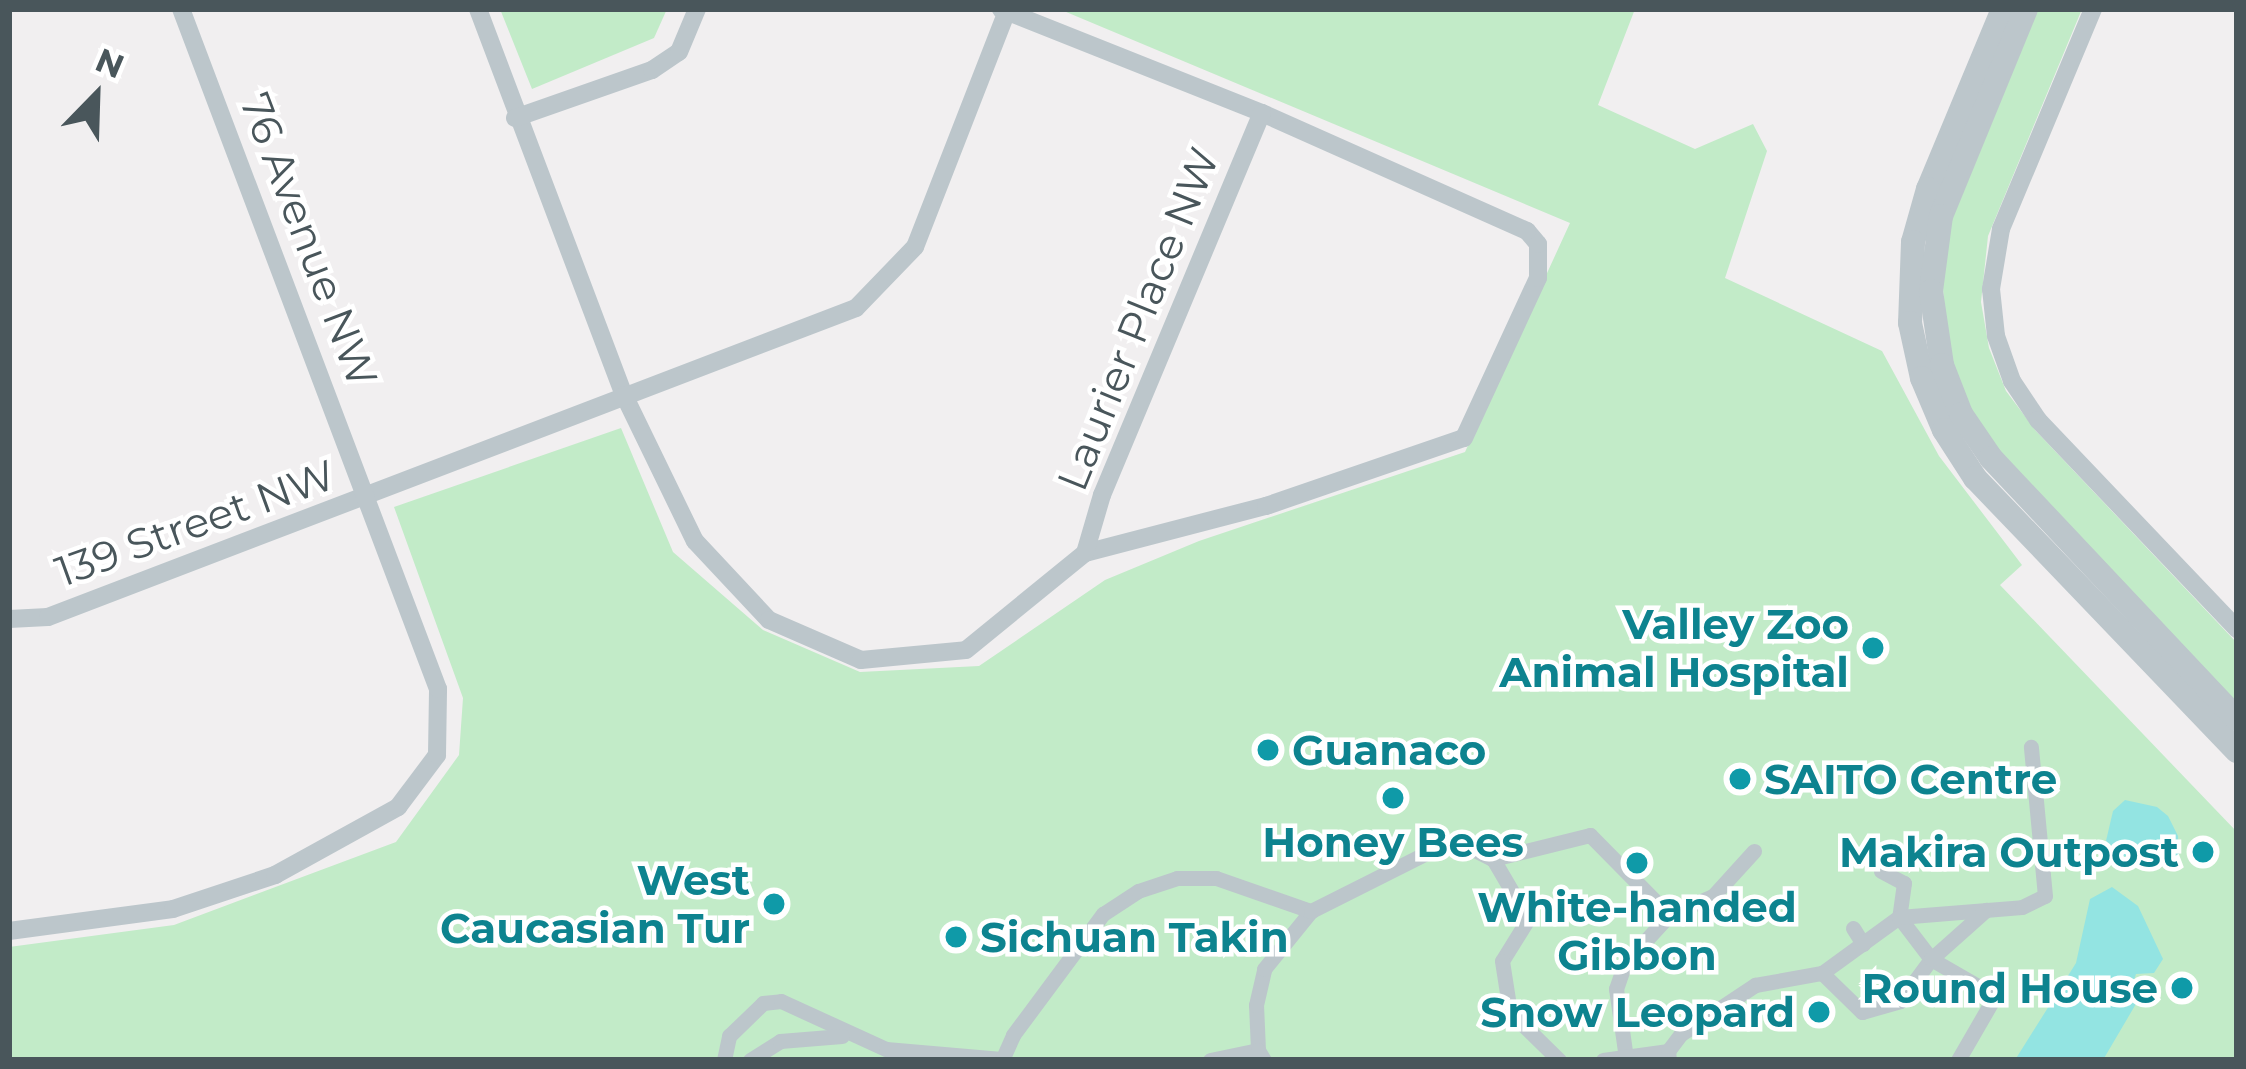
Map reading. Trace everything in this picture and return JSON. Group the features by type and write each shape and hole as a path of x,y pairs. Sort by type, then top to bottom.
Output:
{"street":[{"name":"76 Avenue NW","path":"9,931 173,909 275,874 398,807 437,755 438,689 182,9"},
{"name":"Laurier Place NW","path":"478,9 515,118 624,395 694,541 770,620 861,660 966,650 1085,553 1266,506 1464,438 1538,278 1538,244 1527,231 1262,113 1005,10"},
{"path":"515,118 652,70 679,52 697,9"},
{"path":"2003,9 1928,189 1913,242 1910,323 1922,379 1944,430 1975,478 2237,751"},
{"path":"2026,9 1938,229 1930,291 1942,365 1961,414 1990,458 2237,719"},
{"path":"2093,9 2001,230 1991,289 1996,336 2012,381 2038,420 2237,629"},
{"path":"624,395 856,308 915,247 1005,10"},
{"name":"Laurier Place NW","path":"1085,553 1102,494 1262,113"},
{"name":"139 Street NW","path":"9,619 48,616 367,498 624,395"},
{"path":"1603,1060 1668,1056 1681,1034 1755,985 1822,973 1899,917 1938,901 1986,910 2022,907 2045,896 2031,746"},
{"path":"1493,860 1590,835 1669,915"},
{"path":"1218,1057 1261,1055 1260,981 1277,947 1311,911 1442,845 1459,842 1493,860 1528,919 1502,961 1510,1012 1559,1060"},
{"path":"1626,1058 1618,979 1625,963 1669,915 1713,896 1754,851"},
{"path":"1881,871 1904,883 1899,917 1931,958 1995,996 1958,1060"},
{"path":"750,1060 780,1041 829,1034 886,1048 1002,1059 1013,1035 1094,923 1138,891 1203,877 1311,911"},
{"path":"1822,973 1862,1012 1900,1001 1931,958 1986,910"},
{"path":"1852,928 1863,944"},
{"path":"724,1060 730,1036 772,1001 792,1003 856,1038"}],"green space":[{"path":"500,9 667,9 654,38 532,89"},
{"path":"1059,9 1635,9 1598,105 1695,149 1753,124 1767,151 1725,278 1882,351 1939,456 2022,565 2000,585 2237,832 2237,1060 9,1060 9,947 174,925 396,842 459,755 463,698 394,507 621,428 673,552 763,630 860,672 979,666 1105,580 1199,541 1465,452 1570,223"},
{"path":"2036,9 2082,9 1988,236 1981,302 1989,348 2006,391 2036,431 2237,643 2237,703 2000,455 1965,400 1947,344 1942,275 1952,213"}],"water":[{"path":"2125,800 2157,807 2168,816 2178,836 2179,859 2168,865 2123,856 2106,841 2113,811"},
{"path":"2112,887 2138,906 2163,959 2154,973 2136,974 2133,983 2140,997 2103,1060 2015,1060 2076,963 2090,899"}],"place":[{"name":"Valley Zoo Animal Hospital","path":"1873,648"},
{"name":"Guanaco","path":"1268,750"},
{"name":"SAITO Centre","path":"1740,779"},
{"name":"Honey Bees","path":"1393,798"},
{"name":"Makira Outpost","path":"2203,852"},
{"name":"White-handed Gibbon","path":"1637,863"},
{"name":"West Caucasian Tur","path":"774,904"},
{"name":"Sichuan Takin","path":"956,937"},
{"name":"Round House","path":"2182,988"},
{"name":"Snow Leopard","path":"1819,1012"}]}
